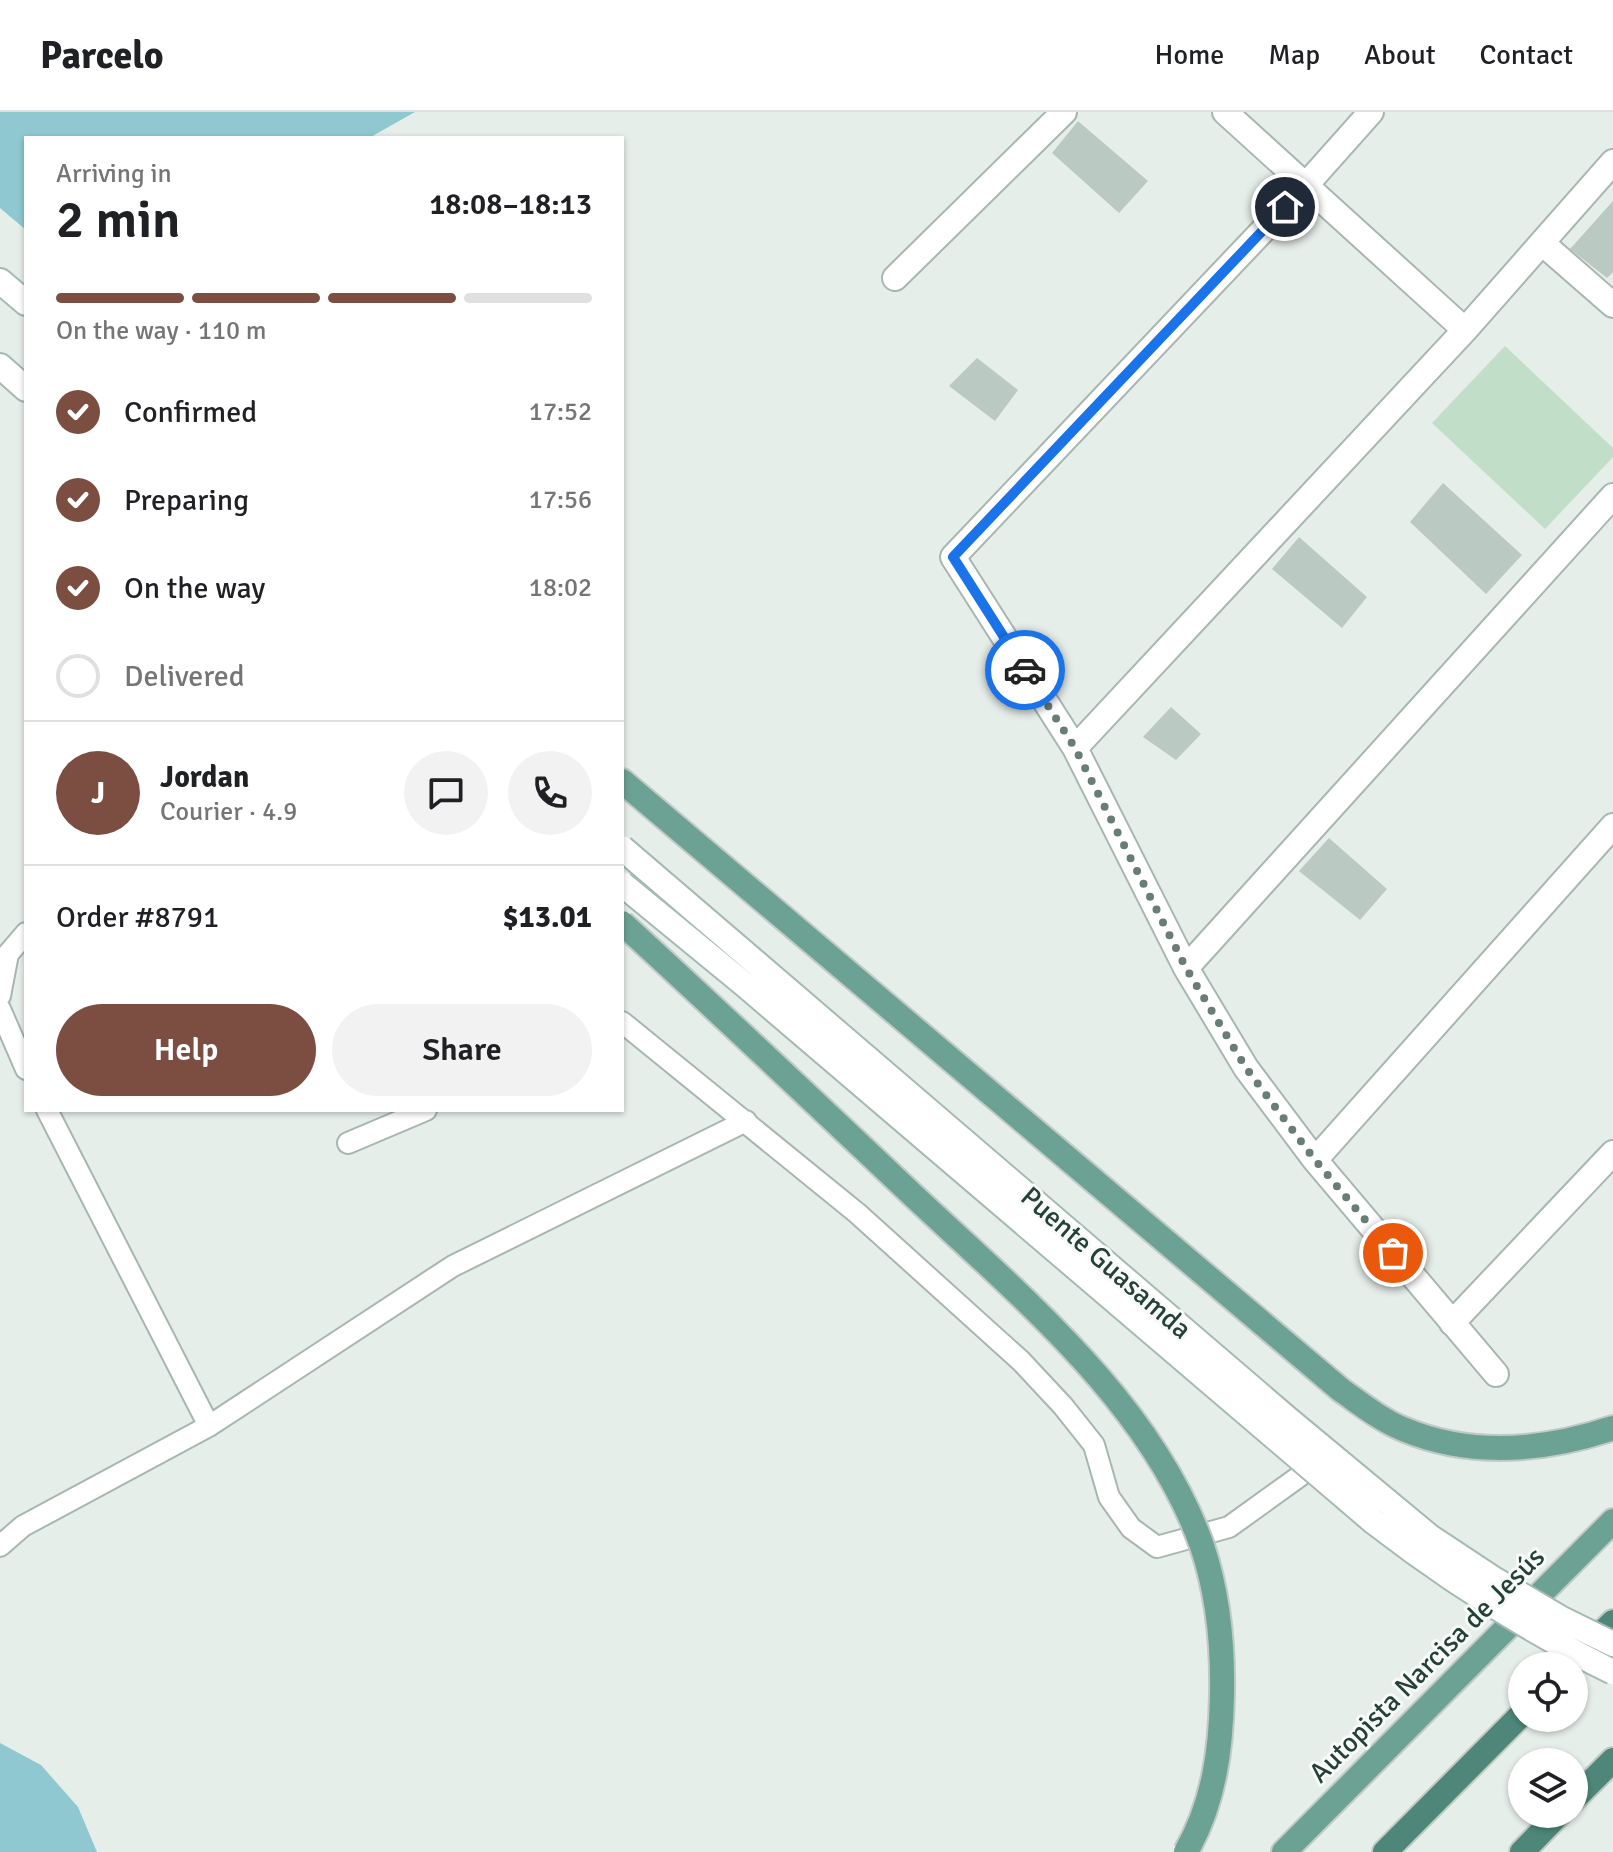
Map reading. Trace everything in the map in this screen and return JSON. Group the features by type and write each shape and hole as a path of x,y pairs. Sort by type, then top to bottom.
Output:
{"highway":[{"path":"1583,1652 1613,1622"},
{"path":"1385,1852 1508,1728"},
{"path":"1588,1785 1613,1760"},
{"path":"1522,1852 1545,1828"}],"main road":[{"path":"624,783 1341,1390 1403,1429 1469,1446 1500,1449 1538,1447 1613,1428"},
{"path":"624,925 1059,1334 1112,1393 1152,1448 1202,1546 1215,1596 1219,1632 1222,1725 1217,1762 1210,1801 1186,1852"},
{"name":"Autopista Narcisa de Jesús","path":"1284,1852 1613,1521"}],"street":[{"path":"895,278 1064,112"},
{"path":"1225,112 1465,330"},
{"path":"1371,112 1306,185 953,557 1075,748 1186,968 1246,1068 1315,1160 1496,1374"},
{"path":"1075,748 1465,330 1613,162"},
{"path":"1542,243 1613,305"},
{"path":"0,281 24,301"},
{"path":"0,366 24,387"},
{"path":"1186,968 1613,496"},
{"path":"1315,1160 1613,826"},
{"name":"Puente Guasamda","path":"624,850 1289,1420 1430,1537 1562,1619 1613,1644"},
{"name":"Puente Guasamda","path":"624,886 1433,1568 1554,1643 1613,1672"},
{"path":"1452,1323 1613,1153"}],"lane":[{"path":"0,996 8,954 24,935"},
{"path":"0,1009 24,1064"},
{"path":"624,1024 857,1213 1021,1361 1094,1445 1109,1497 1131,1528 1157,1547 1229,1527 1311,1468"},
{"path":"48,1112 209,1426"},
{"path":"348,1143 421,1112"},
{"path":"0,1546 23,1526 209,1426 453,1266 746,1121"}],"green space":[{"path":"1505,346 1613,448 1613,457 1545,529 1432,423"}],"water":[{"path":"0,112 415,112 373,136 24,136 24,337 0,351"},
{"path":"0,1743 41,1765 78,1807 97,1852 0,1852"}],"pier":[{"path":"0,208 24,228 24,341 0,355"}],"building":[{"path":"1078,121 1148,181 1119,213 1052,153"},
{"path":"1613,201 1613,272 1607,278 1570,249"},
{"path":"977,358 1018,390 995,421 949,386"},
{"path":"1443,483 1522,555 1486,594 1410,522"},
{"path":"1299,537 1367,597 1342,628 1272,569"},
{"path":"1171,707 1201,734 1176,760 1143,737"},
{"path":"1329,838 1387,889 1360,920 1299,871"}],"way so far":[{"path":"1025,670 1075,748 1186,968 1246,1068 1315,1160 1393,1253"}],"route":[{"path":"1025,670 953,557 1285,207"}]}
